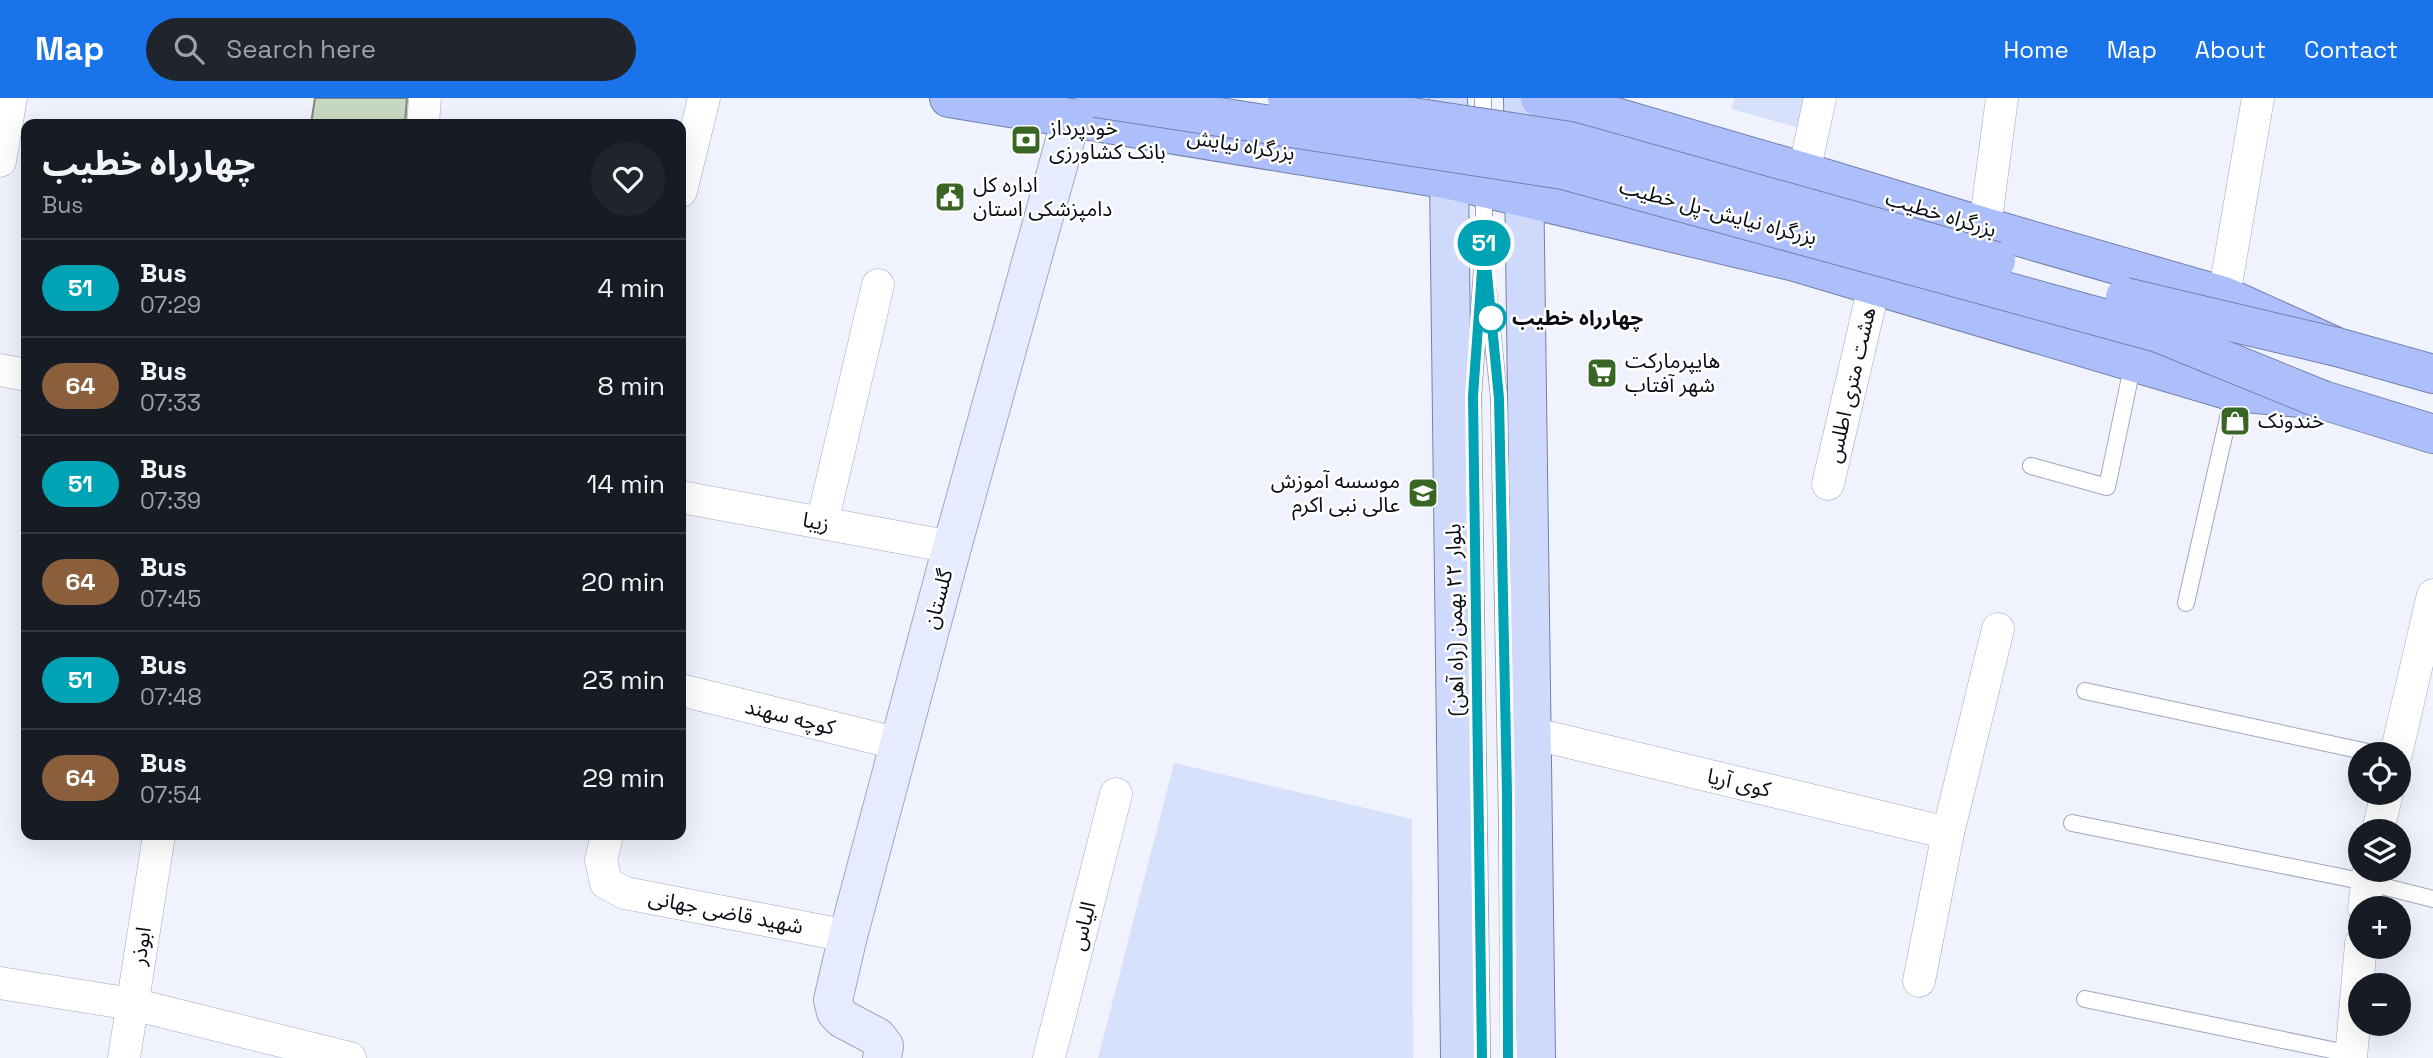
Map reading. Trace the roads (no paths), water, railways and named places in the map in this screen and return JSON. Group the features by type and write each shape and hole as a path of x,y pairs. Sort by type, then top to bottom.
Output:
{"highway":[{"name":"بزرگراه نیایش","path":"949,98 1084,108 1217,142 1467,184 1523,197"},
{"path":"1217,142 1223,98"},
{"name":"بزرگراه نیایش-پل خطیب","path":"1287,98 1570,141 2166,308 2337,347"},
{"name":"بزرگراه خطیب","path":"1540,98 1602,113 1985,228 2224,296 2337,347"},
{"name":"بزرگراه نیایش-پل خطیب","path":"1084,108 1563,170 2158,333 2323,400"},
{"path":"1713,243 1729,236 1741,226 1749,213 1753,198 1752,183 1735,152"},
{"path":"1795,262 1772,247 1761,225 1767,198 1790,178 1812,174"},
{"path":"1523,197 1795,262 2234,392 2323,400 2433,434"},
{"path":"2337,347 2433,374"}],"main road":[{"name":"بلوار ۲۲ بهمن (راه آهن)","path":"1448,98 1467,184 1460,1058"},
{"path":"1522,98 1536,1058"}],"street":[{"path":"0,161 11,98"},
{"path":"423,119 425,98"},
{"path":"686,171 704,98"},
{"path":"1812,174 1820,98"},
{"path":"1985,228 2002,98"},
{"path":"2224,296 2258,98"},
{"name":"گلستان","path":"882,1058 884,1046 877,1037 843,1019 835,1012 833,1000 952,547 1084,108"},
{"path":"822,523 878,285"},
{"name":"هشت متری اطلس","path":"1828,484 1874,286"},
{"path":"2337,347 2433,354"},
{"path":"0,370 21,374"},
{"name":"زیبا","path":"686,498 952,547"},
{"path":"2399,742 2433,595"},
{"path":"1919,981 1948,833 1998,629"},
{"name":"کوچه سهند","path":"686,691 900,744"},
{"name":"کوی آریا","path":"1531,733 1948,833"},
{"name":"الیاس","path":"1049,1058 1116,794"},
{"name":"ابوذر","path":"124,1058 158,840"},
{"name":"شهید قاضی جهانی","path":"606,840 601,860 606,883 625,893 848,936"},
{"path":"2351,1056 2360,959"},
{"path":"0,983 132,1004 350,1058"}],"lane":[{"path":"1483,98 1467,184 1484,243 1499,398 1507,807 1508,1058"},
{"path":"1482,1058 1473,396 1484,243"},
{"path":"2031,466 2107,487 2133,360"},
{"path":"2186,603 2234,392"},
{"path":"2085,691 2348,748"},
{"path":"2072,823 2366,887 2433,898"},
{"path":"2085,999 2351,1056"}],"place":[{"name":"خودپرداز بانک کشاورزی","path":"1026,140"},
{"name":"اداره کل دامپزشکی استان","path":"950,197"},
{"name":"چهارراه خطیب","path":"1491,318"},
{"name":"هایپرمارکت شهر آفتاب","path":"1602,373"},
{"name":"خندونک","path":"2235,421"},
{"name":"موسسه آموزش عالی نبی اکرم","path":"1423,493"}]}
